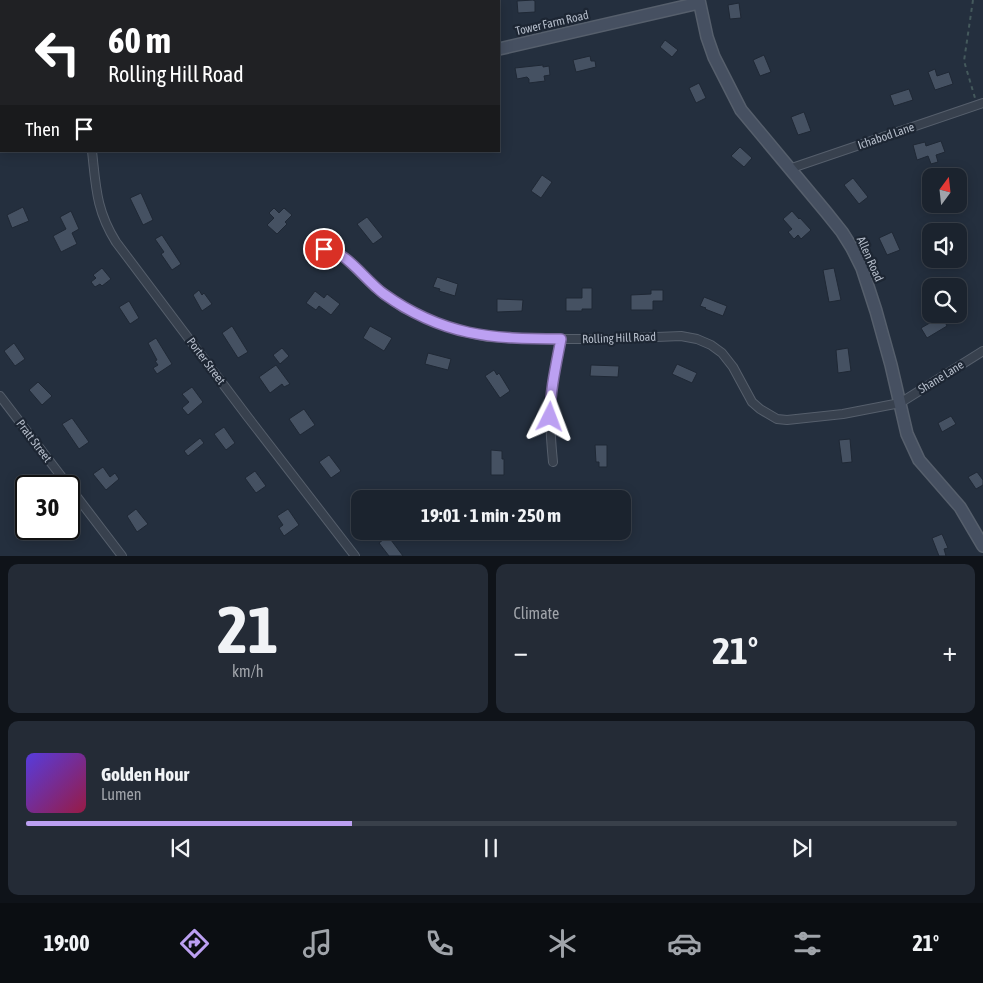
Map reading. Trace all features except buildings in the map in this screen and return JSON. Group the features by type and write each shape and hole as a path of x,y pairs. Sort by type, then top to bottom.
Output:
{"street":[{"name":"Tower Farm Road","path":"500,49 699,1"},
{"name":"Allen Road","path":"699,1 707,37 714,57 733,96 789,169 842,232 862,268 876,311 907,434 919,460 960,507 983,546"},
{"name":"Ichabod Lane","path":"789,169 980,104"},
{"name":"Porter Street","path":"92,152 101,213 116,242 355,556"},
{"name":"Rolling Hill Road","path":"324,249 343,257 375,288 404,308 431,321 461,332 488,337 561,339 681,336 697,339 711,345 722,353 733,367 752,402 760,410 777,419 787,420 843,414 900,403"},
{"path":"553,462 550,433 550,402 554,370 561,339"},
{"name":"Shane Lane","path":"900,403 983,351"},
{"name":"Pratt Street","path":"0,396 122,556"}],"path":[{"path":"973,0 964,61 967,74 980,104"}],"route":[{"path":"324,249 343,257 375,288 404,308 431,321 461,332 488,337 561,339 554,370 550,417"}]}
